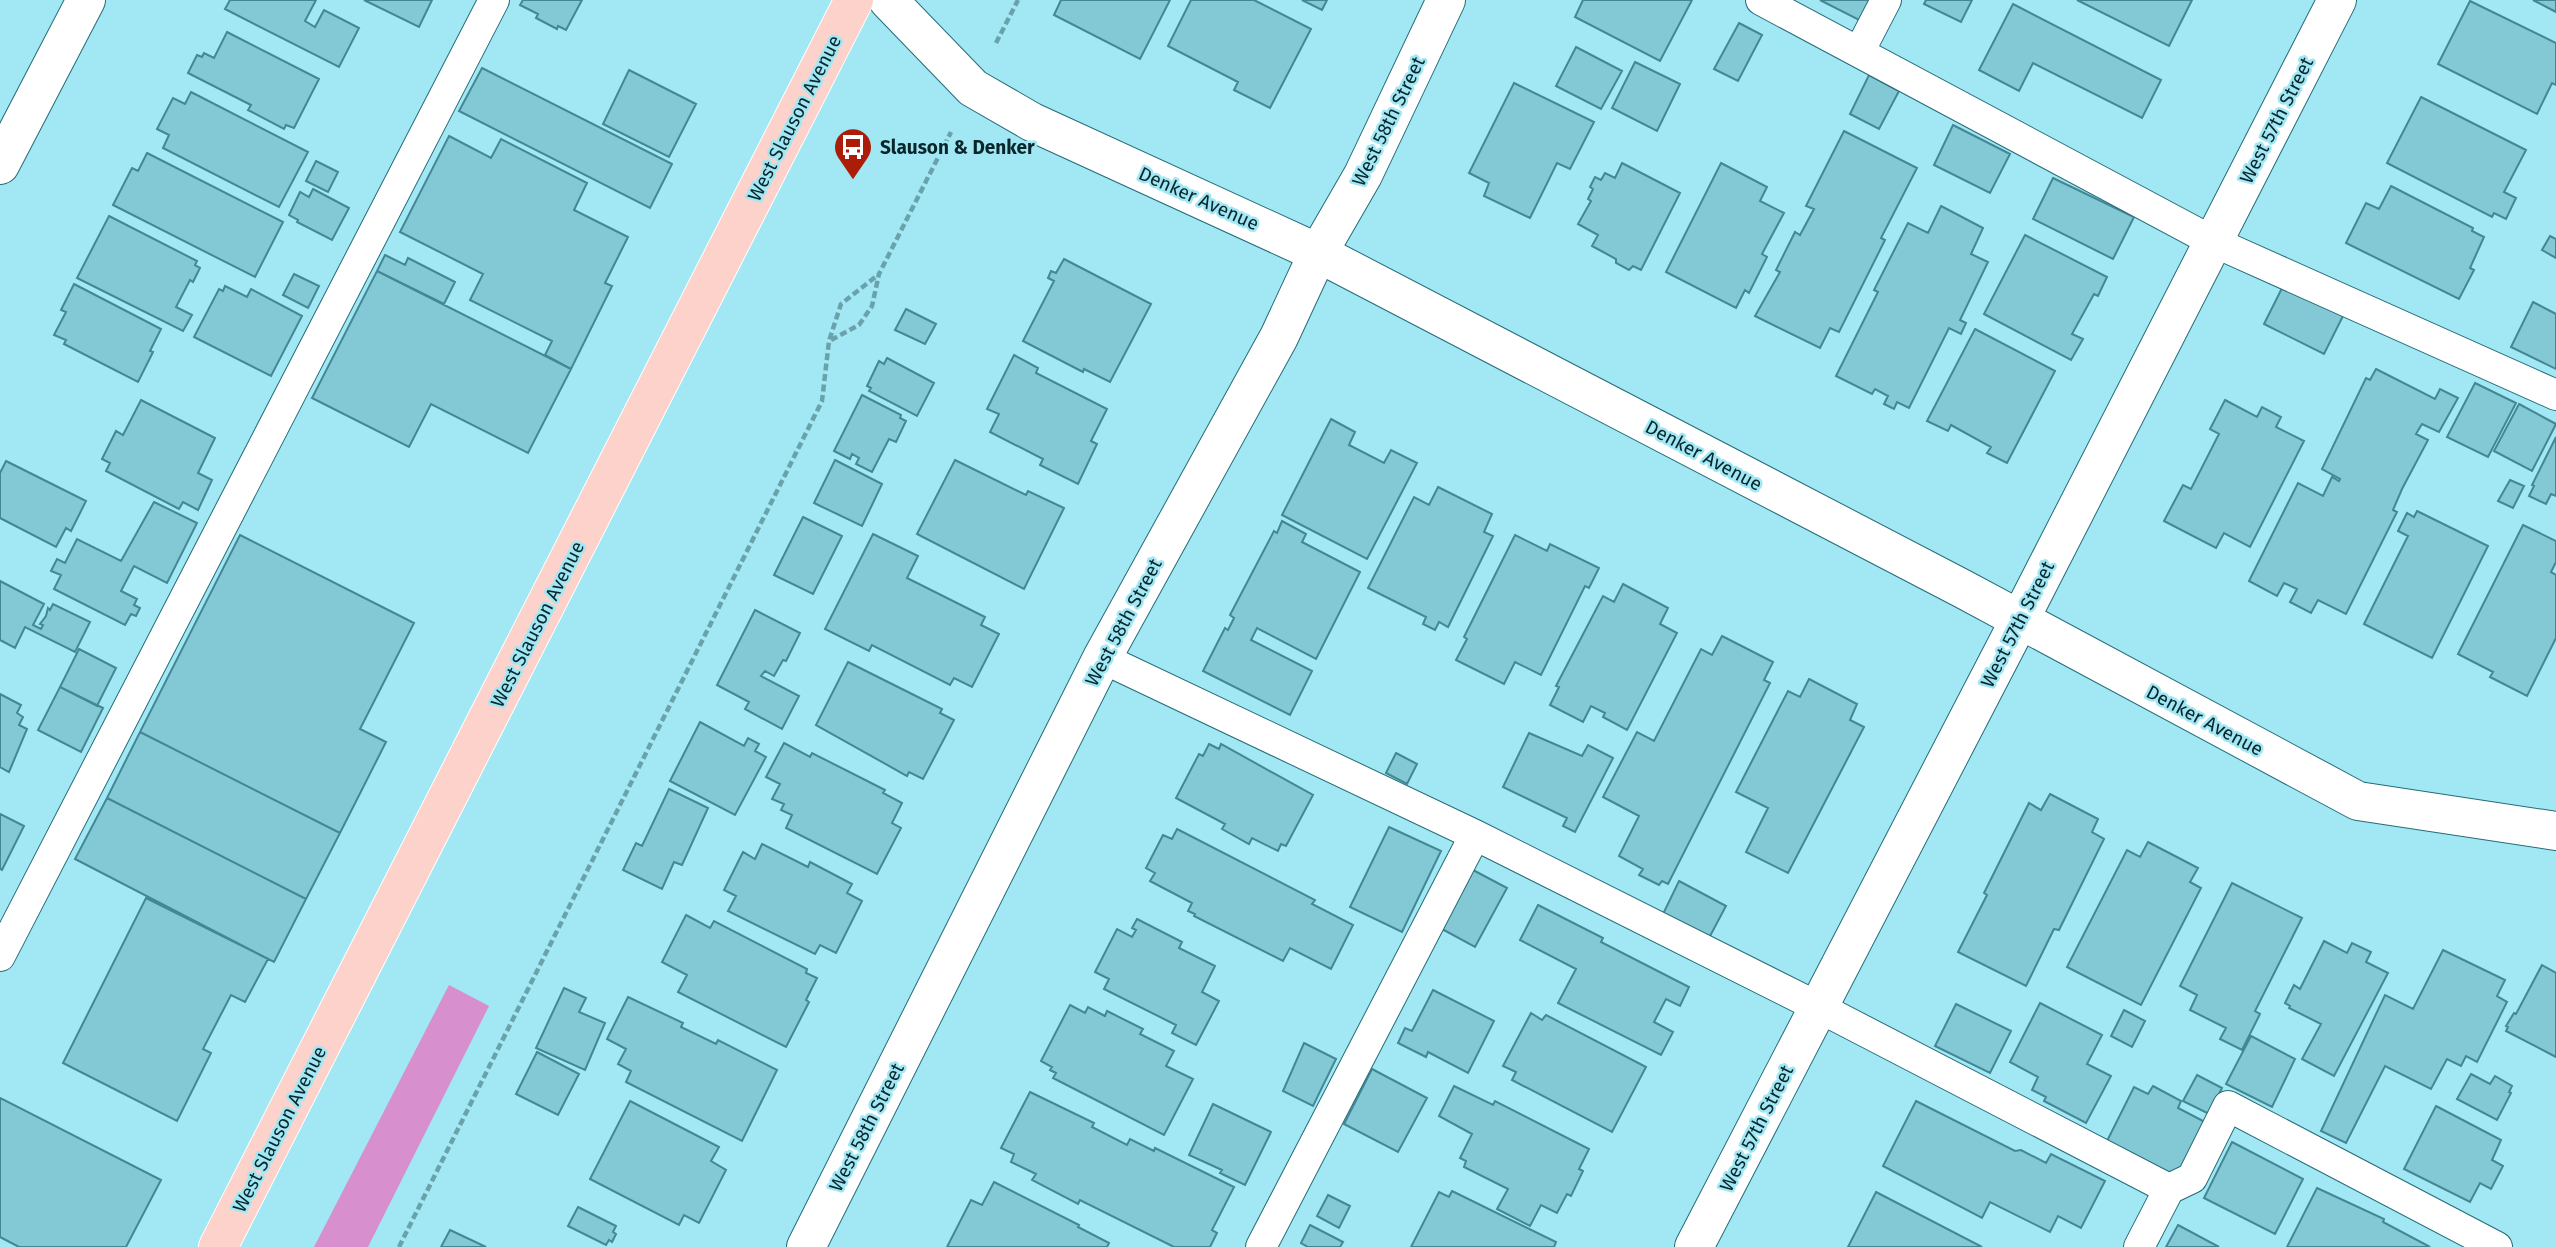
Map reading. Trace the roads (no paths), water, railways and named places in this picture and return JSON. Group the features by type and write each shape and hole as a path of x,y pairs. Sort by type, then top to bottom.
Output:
{"main road":[{"name":"West Slauson Avenue","path":"218,1247 855,0"}],"street":[{"path":"0,165 86,0"},
{"name":"Denker Avenue","path":"888,0 973,88 1032,122 1318,253 1939,577 2358,800 2556,831"},
{"name":"West 58th Street","path":"806,1247 1102,658 1279,337 1318,253 1363,175 1446,0"},
{"name":"West 57th Street","path":"1694,1247 2337,0"}],"lane":[{"path":"0,957 494,0"},
{"path":"1760,0 2214,242 2556,394"},
{"path":"1859,52 1886,0"},
{"path":"1102,658 1475,835 1818,1007 2169,1189"},
{"path":"1261,1247 1475,835"},
{"path":"2139,1247 2169,1189 2192,1178 2228,1106 2497,1247"}],"place":[{"name":"Slauson & Denker","path":"853,181"}]}
